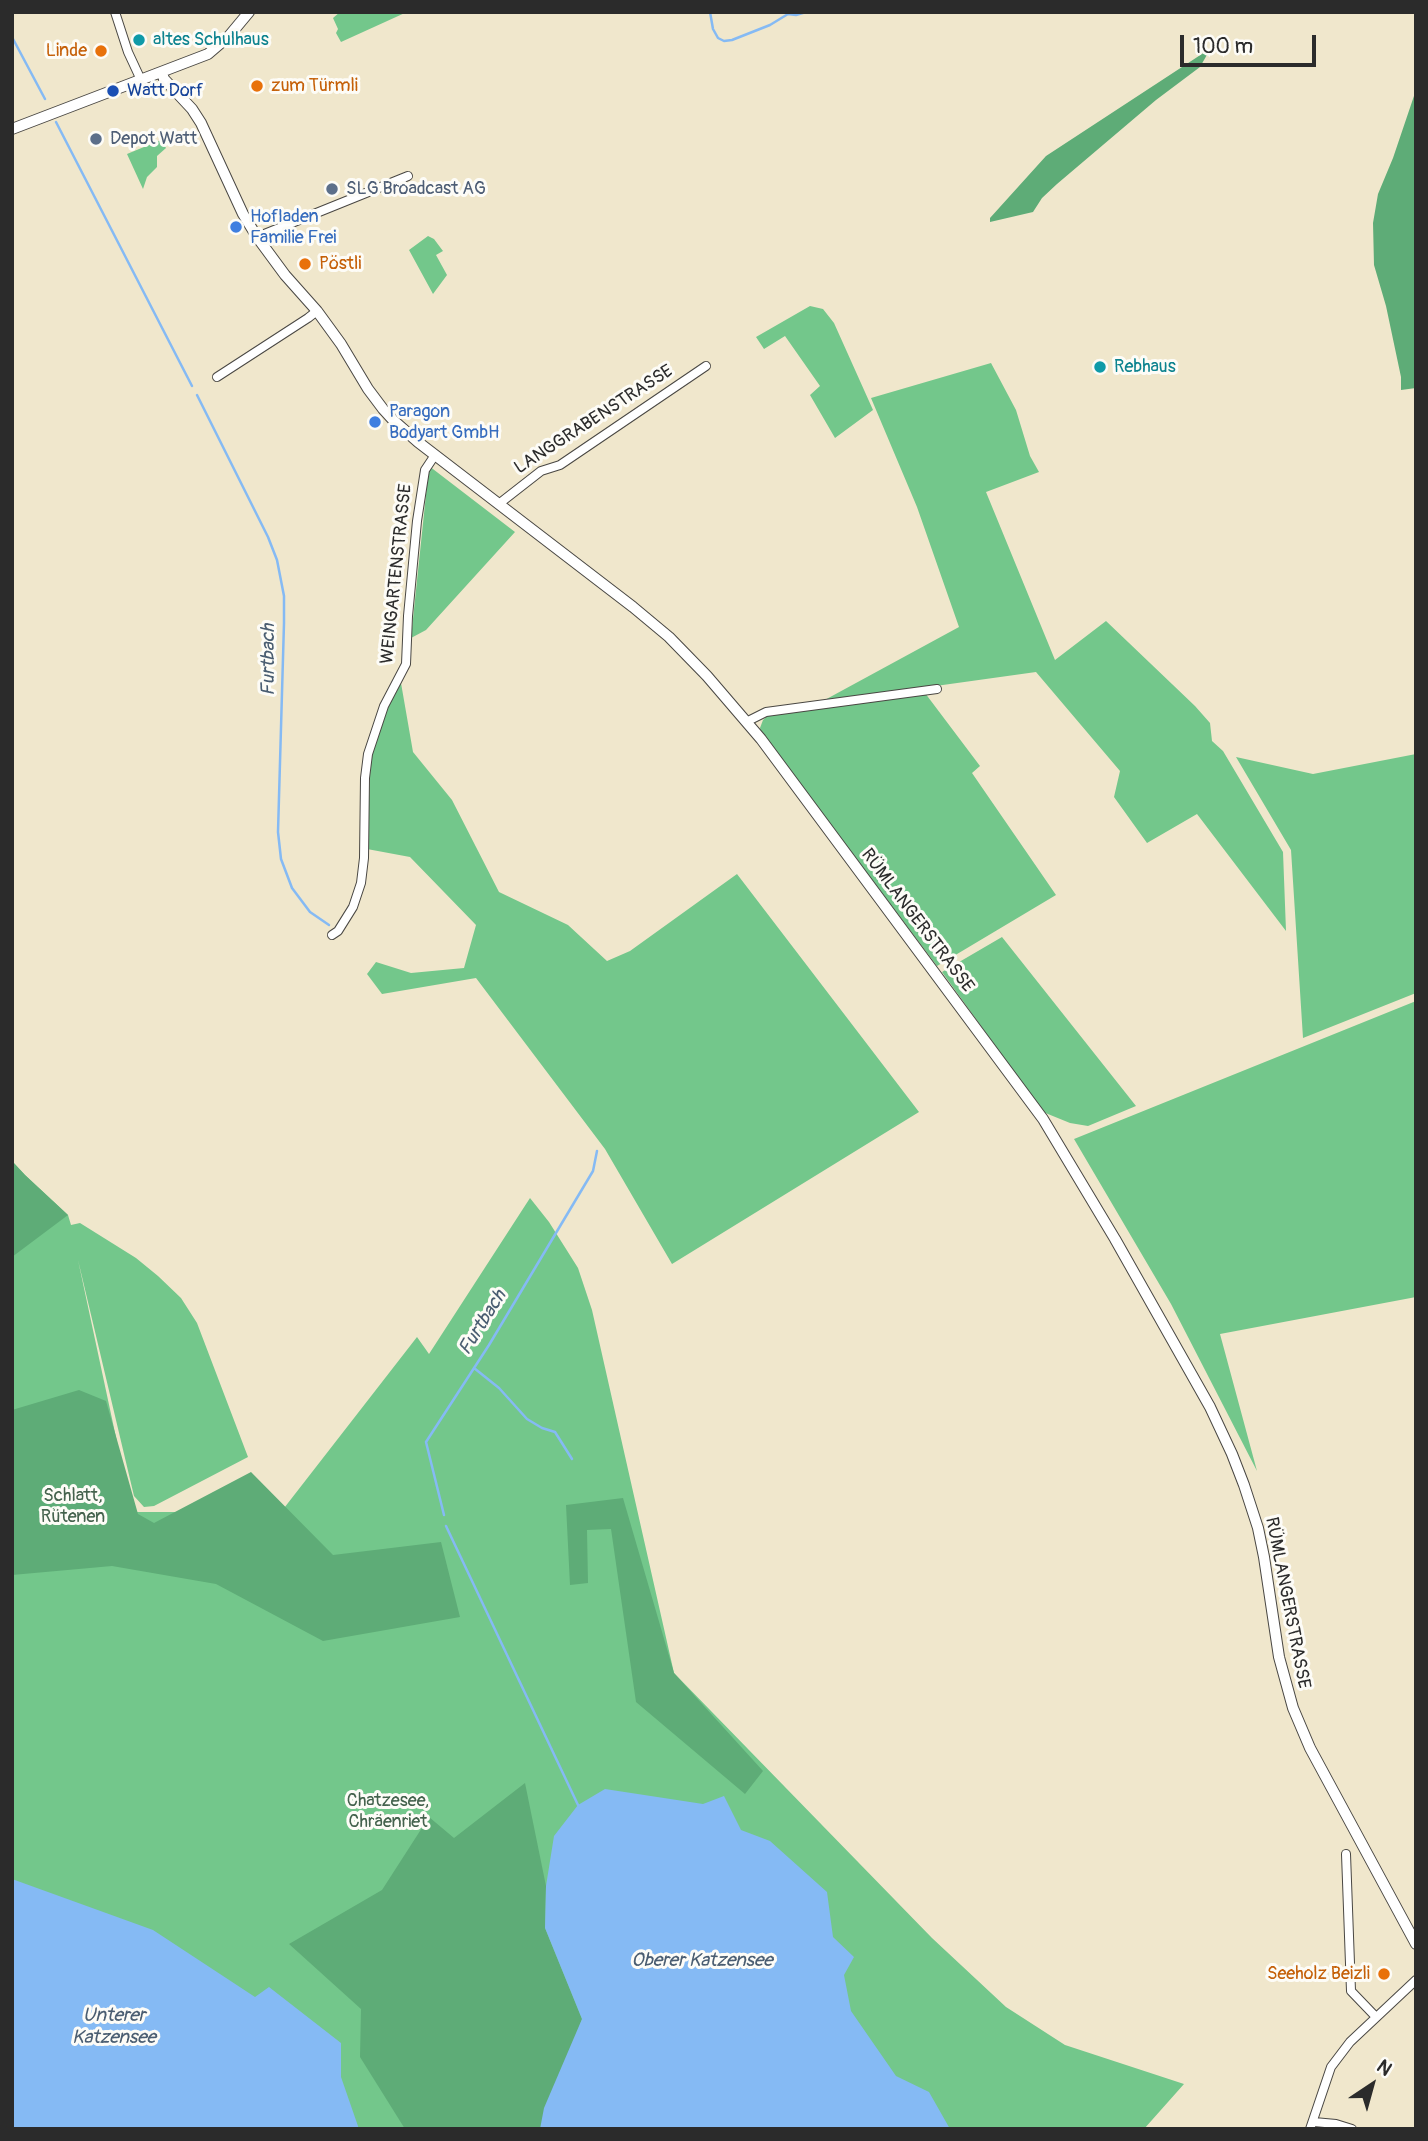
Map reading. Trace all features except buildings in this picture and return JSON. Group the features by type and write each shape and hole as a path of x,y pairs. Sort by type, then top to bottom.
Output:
{"street":[{"path":"115,12 141,80"},
{"path":"12,130 208,54 229,36 249,12"},
{"name":"RÜMLANGERSTRASSE","path":"162,73 164,79 192,109 201,123 243,214 257,237 285,275 317,311 383,408 403,429 435,455 669,637 707,676 748,721 1043,1119 1210,1407 1244,1485 1258,1528 1279,1657 1293,1708 1310,1748 1416,1944"},
{"path":"257,237 408,176"},
{"path":"217,377 317,311"},
{"name":"LANGGRABENSTRASSE","path":"500,503 541,471 556,467 610,433 706,366"},
{"name":"WEINGARTENSTRASSE","path":"332,935 338,931 353,907 361,883 368,754 384,706 406,664 417,521 425,470 435,455"},
{"path":"748,721 766,712 937,689"},
{"path":"1346,1854 1351,1991 1376,2017"},
{"path":"1352,2129 1336,2124 1312,2125 1331,2067 1350,2042 1416,1980"}],"green space":[{"path":"340,12 407,12 341,42 333,18"},
{"path":"1208,50 1200,67 1156,100 1057,184 1042,198 1033,212 990,222 990,218 1046,156"},
{"path":"1416,90 1416,388 1401,390 1401,377 1386,306 1374,265 1373,223 1378,194"},
{"path":"161,140 166,148 157,156 157,167 147,177 143,189 127,154"},
{"path":"428,236 434,239 443,251 436,255 447,275 433,294 409,250"},
{"path":"810,306 823,309 834,323 873,410 835,438 810,395 820,386 785,336 764,349 756,337"},
{"path":"991,363 1016,410 1030,456 1039,472 986,492 1055,660 1106,621 1210,723 1212,741 1223,751 1283,852 1286,931 1197,814 1147,843 1114,797 1120,771 1036,672 821,702 959,627 917,507 871,398"},
{"path":"429,466 515,532 426,630 411,638"},
{"path":"401,683 413,752 452,800 499,892 568,925 607,961 630,951 737,874 919,1112 672,1264 605,1149 476,978 382,994 367,974 376,962 411,973 464,968 476,925 410,857 367,849 371,752 387,708"},
{"path":"925,693 980,766 972,773 1056,895 937,966 760,728 768,715"},
{"path":"1416,754 1416,993 1303,1038 1291,850 1236,757 1313,774"},
{"path":"1002,937 1136,1106 1088,1126 1070,1123 1043,1112 942,972"},
{"path":"1416,1001 1416,1297 1220,1334 1257,1471 1171,1304 1074,1139"},
{"name":"Chatzesee, Chräenriet","path":"12,1161 68,1215 71,1225 80,1223 136,1258 181,1298 197,1323 248,1457 154,1506 144,1507 134,1496 78,1260 132,1512 281,1512 417,1337 429,1354 530,1198 578,1268 592,1310 674,1673 932,1938 1006,2007 1065,2045 1184,2084 1144,2129 12,2129"},
{"path":"12,1161 68,1215 12,1257"},
{"name":"Schlatt, Rütenen","path":"79,1390 106,1401 138,1514 154,1523 251,1472 333,1555 441,1542 460,1617 323,1641 216,1584 112,1566 12,1575 12,1410"},
{"path":"623,1498 674,1673 763,1771 745,1794 636,1702 611,1529 587,1530 588,1583 570,1585 566,1505"},
{"path":"525,1783 546,1886 545,1928 582,2019 543,2129 405,2129 360,2057 361,2009 289,1944 382,1890 429,1817 454,1838"}],"water":[{"name":"Oberer Katzensee","path":"605,1789 703,1804 724,1796 741,1830 770,1841 827,1892 833,1937 854,1957 844,1975 851,2011 896,2076 929,2092 950,2129 540,2129 544,2108 582,2019 545,1928 546,1886 554,1836 578,1805"},
{"name":"Unterer Katzensee","path":"12,1879 153,1930 255,1997 269,1987 341,2043 341,2077 359,2129 12,2129"}],"waterway":[{"path":"710,12 713,29 718,38 724,41 770,25 788,14 806,12"},
{"name":"Furtbach","path":"12,37 45,99"},
{"name":"Furtbach","path":"56,122 192,386"},
{"name":"Furtbach","path":"197,395 277,560 284,596 278,832 281,859 292,888 310,912 329,925"},
{"name":"Furtbach","path":"444,1515 426,1442 489,1345 593,1171 597,1151"},
{"path":"474,1368 499,1388 527,1419 555,1432 572,1459"},
{"name":"Furtbach","path":"446,1526 578,1805"}],"place":[{"name":"altes Schulhaus","path":"139,40"},
{"name":"Linde","path":"101,51"},
{"name":"zum Türmli","path":"257,86"},
{"name":"Watt Dorf","path":"113,91"},
{"name":"Depot Watt","path":"96,139"},
{"name":"SLG Broadcast AG","path":"332,189"},
{"name":"Hofladen Familie Frei","path":"236,227"},
{"name":"Pöstli","path":"305,264"},
{"name":"Rebhaus","path":"1100,367"},
{"name":"Paragon Bodyart GmbH","path":"375,422"},
{"name":"Seeholz Beizli","path":"1384,1974"}]}
